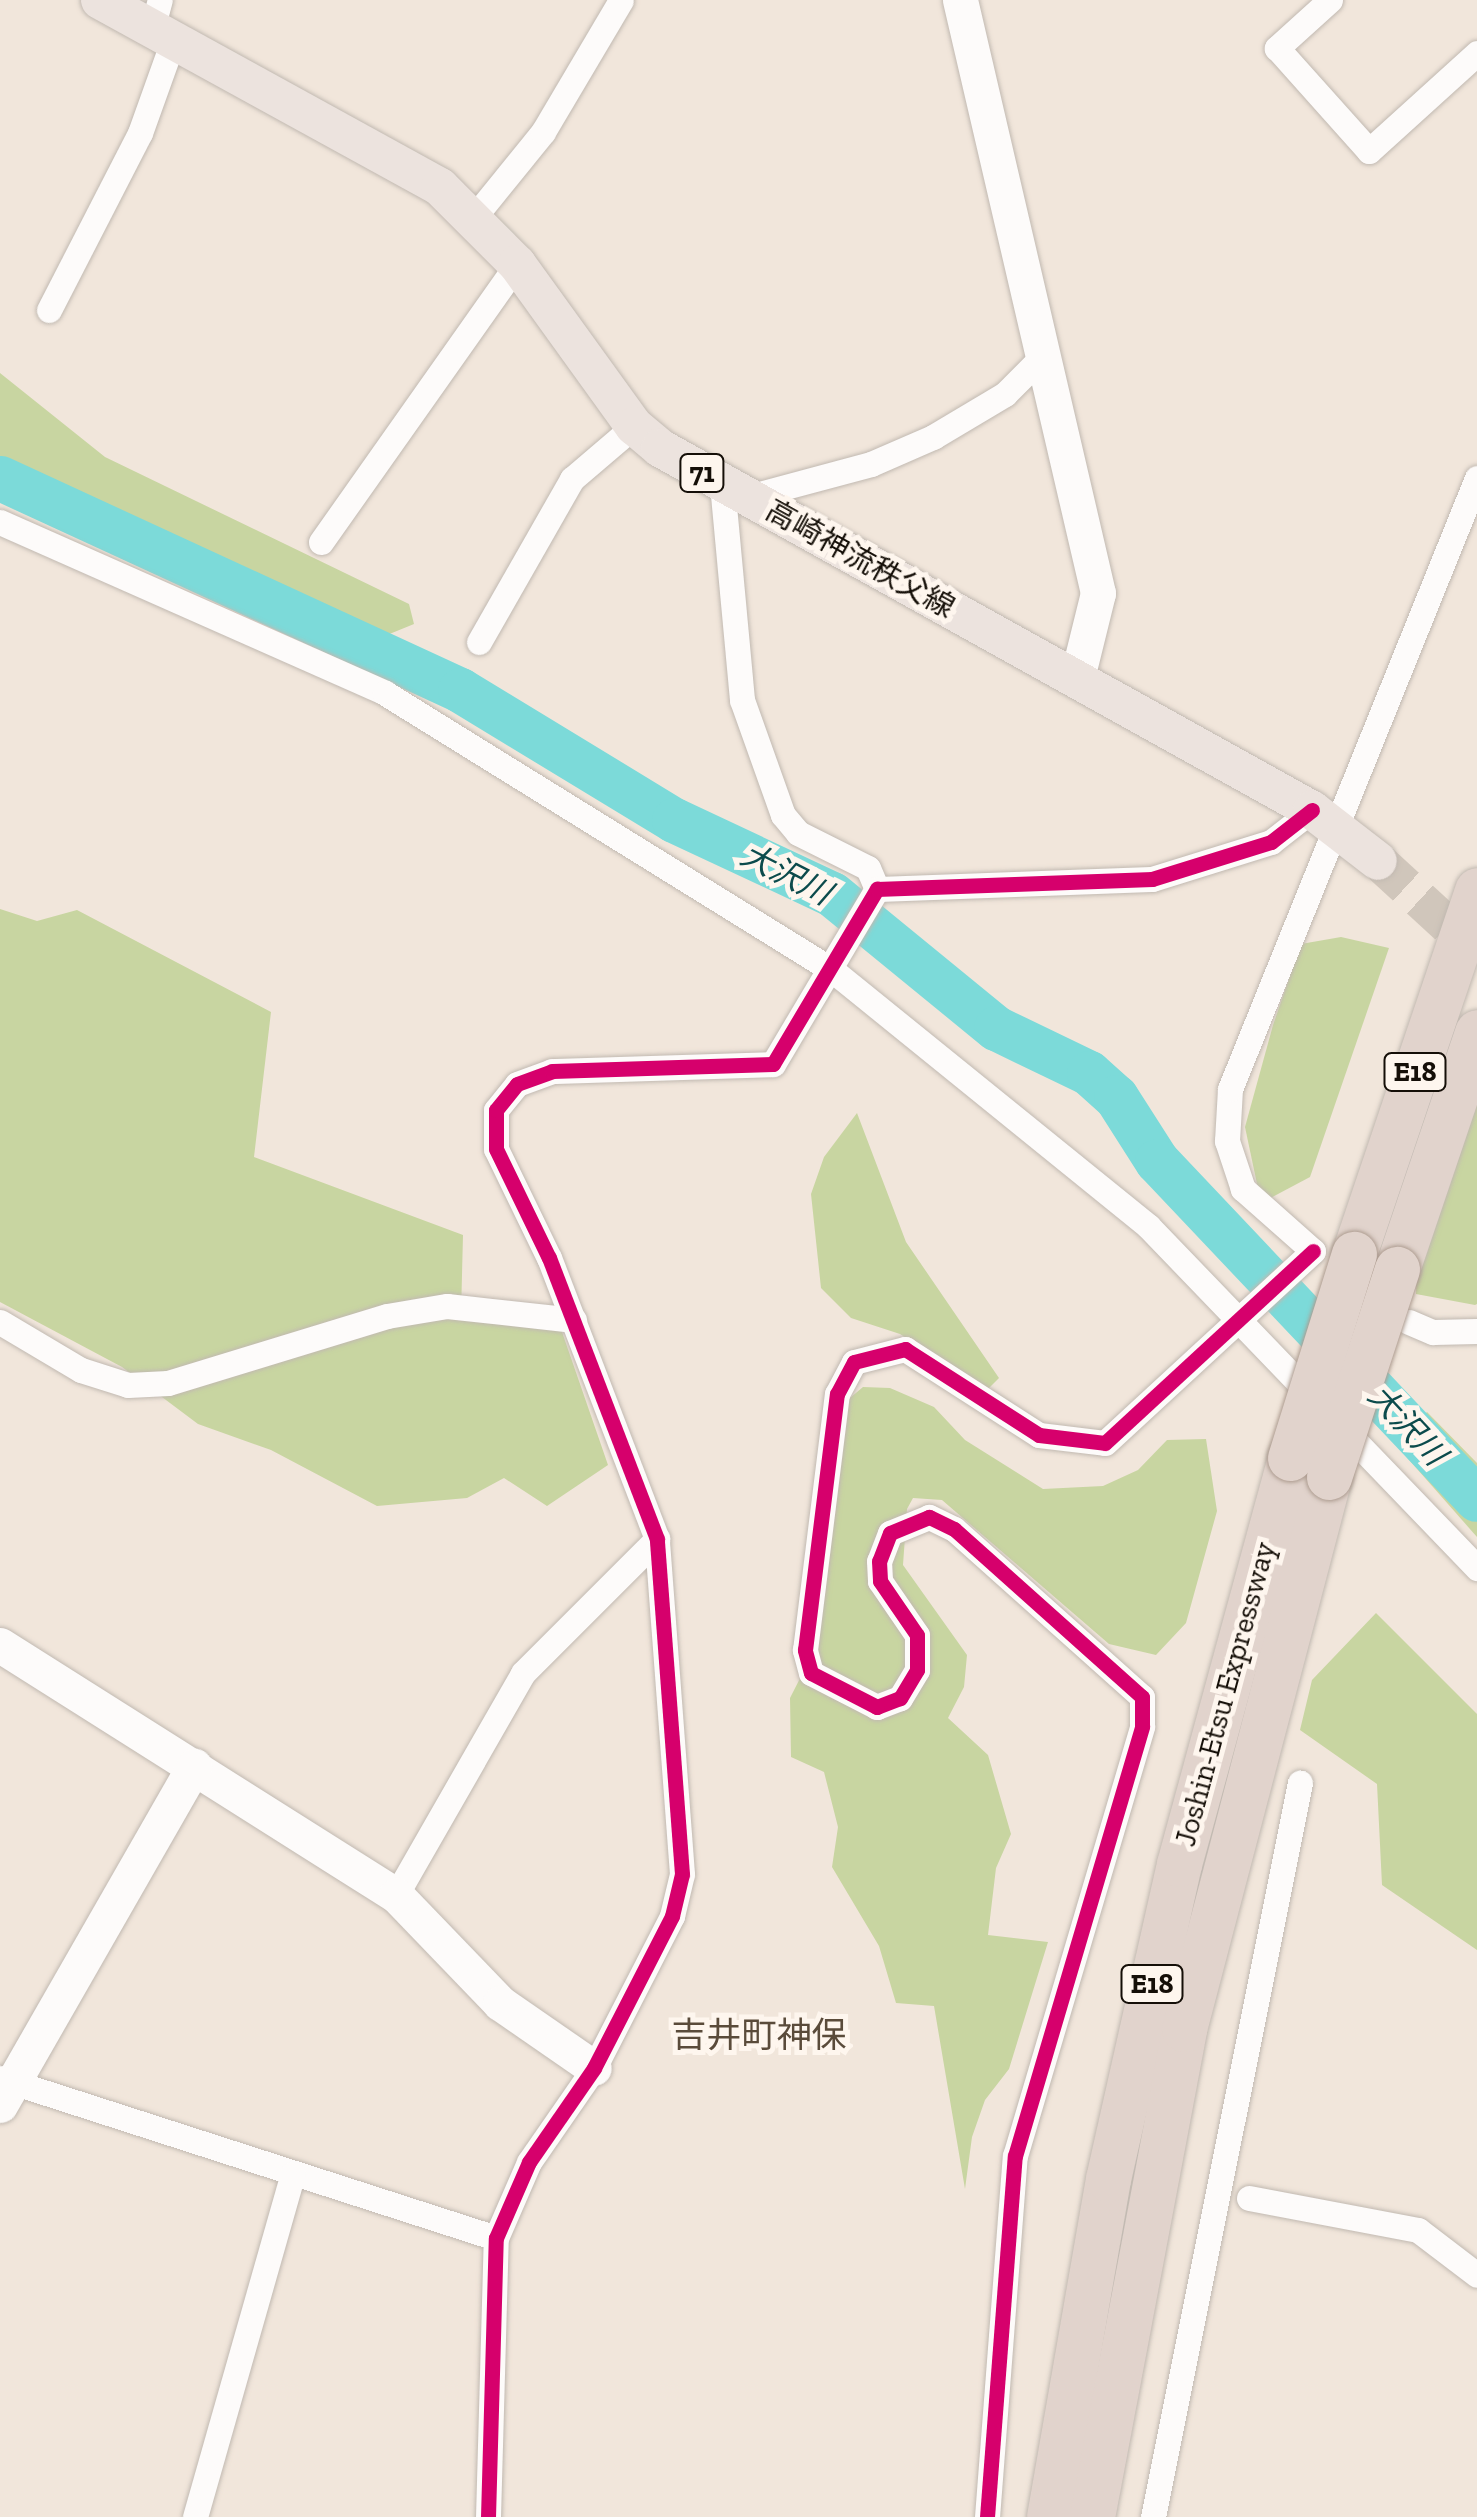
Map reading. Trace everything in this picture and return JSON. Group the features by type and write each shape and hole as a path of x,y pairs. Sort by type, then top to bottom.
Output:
{"highway":[{"name":"Joshin-Etsu Expressway","path":"1092,2517 1184,2029 1354,1254 1477,890"},
{"name":"Joshin-Etsu Expressway","path":"1048,2517 1108,2179 1175,1882 1310,1468 1396,1268 1477,1032"}],"main road":[{"name":"高崎神流秩父線","path":"100,0 162,23 440,187 475,216 517,264 634,426 735,490 1323,817 1378,861"}],"street":[{"path":"475,216 543,132 621,0"},
{"path":"960,0 1040,358 1098,593 1077,678"},
{"path":"1330,0 1276,48 1369,151 1477,53"},
{"path":"50,310 140,133 162,23"},
{"path":"321,542 517,264"},
{"path":"877,890 868,868 798,833 783,815 742,700 735,490 871,464 933,437 1005,394 1040,358"},
{"path":"479,642 572,478 634,426"},
{"path":"987,2517 1015,2156 1142,1726 1142,1697 954,1529 929,1517 890,1533 879,1561 880,1582 916,1635 917,1670 900,1698 877,1706 811,1672 804,1650 838,1394 854,1362 905,1349 1039,1435 1106,1443 1313,1250 1242,1189 1228,1141 1230,1089 1323,817 1474,493"},
{"path":"0,522 385,693 832,970 1148,1226 1240,1316 1477,1568"},
{"path":"877,890 1152,879 1271,842 1323,817"},
{"path":"488,2517 496,2238 528,2162 594,2068 682,1893 656,1539 574,1320 496,1149 502,1097 552,1072 763,1068 782,1055 877,890"},
{"path":"0,1322 81,1370 128,1385 168,1382 387,1316 447,1306 574,1320"},
{"path":"1409,1322 1446,1334 1477,1331"},
{"path":"396,1895 524,1673 656,1539"},
{"path":"0,1645 396,1895 500,2003 594,2068"},
{"path":"194,1766 4,2089 496,2238"},
{"path":"1153,2517 1300,1783"},
{"path":"194,2517 294,2174"},
{"path":"1248,2198 1418,2230 1477,2275"}],"green space":[{"path":"0,373 105,457 409,604 414,624 387,635 58,499 0,464"},
{"path":"0,909 37,921 77,910 271,1012 254,1157 463,1235 461,1315 561,1329 608,1465 547,1506 504,1478 467,1498 377,1506 271,1450 198,1424 122,1367 0,1302"},
{"path":"1341,937 1389,948 1310,1177 1261,1203 1245,1127 1273,1025 1301,944"},
{"path":"1477,1102 1475,1305 1416,1294 1417,1259"},
{"path":"857,1113 906,1242 999,1378 987,1390 900,1334 851,1318 821,1288 811,1194 824,1157"},
{"path":"863,1387 890,1388 934,1407 965,1440 1043,1489 1103,1486 1138,1470 1167,1440 1206,1439 1217,1511 1186,1623 1156,1655 1109,1644 942,1500 913,1498 907,1509 903,1565 967,1655 964,1687 948,1718 988,1755 1011,1834 996,1868 988,1935 1048,1942 1009,2069 985,2100 972,2137 965,2189 934,2006 896,2003 879,1946 832,1867 838,1827 824,1772 791,1757 790,1698 816,1647 844,1403"},
{"path":"1427,1412 1477,1463 1477,1537 1396,1445"},
{"path":"1376,1613 1477,1714 1477,1950 1382,1885 1377,1784 1300,1730 1312,1680"}],"waterway":[{"name":"大沢川","path":"0,478 460,690 674,820 832,894 996,1028 1089,1073 1116,1097 1157,1161 1477,1499"}],"tunnel":[{"path":"1378,861 1477,952"}],"cycle path":[{"path":"488,2517 496,2238 529,2162 594,2068 672,1916 682,1874 657,1539 549,1258 496,1149 496,1110 517,1084 552,1071 773,1064 877,889 1152,879 1271,842 1312,810"},
{"path":"987,2517 1015,2156 1142,1726 1142,1697 954,1529 929,1517 890,1533 879,1561 880,1581 917,1635 917,1670 900,1698 877,1707 811,1673 805,1650 837,1394 854,1362 905,1349 1039,1435 1105,1443 1313,1251"}],"district":[{"name":"吉井町神保","path":"759,2035"}]}
